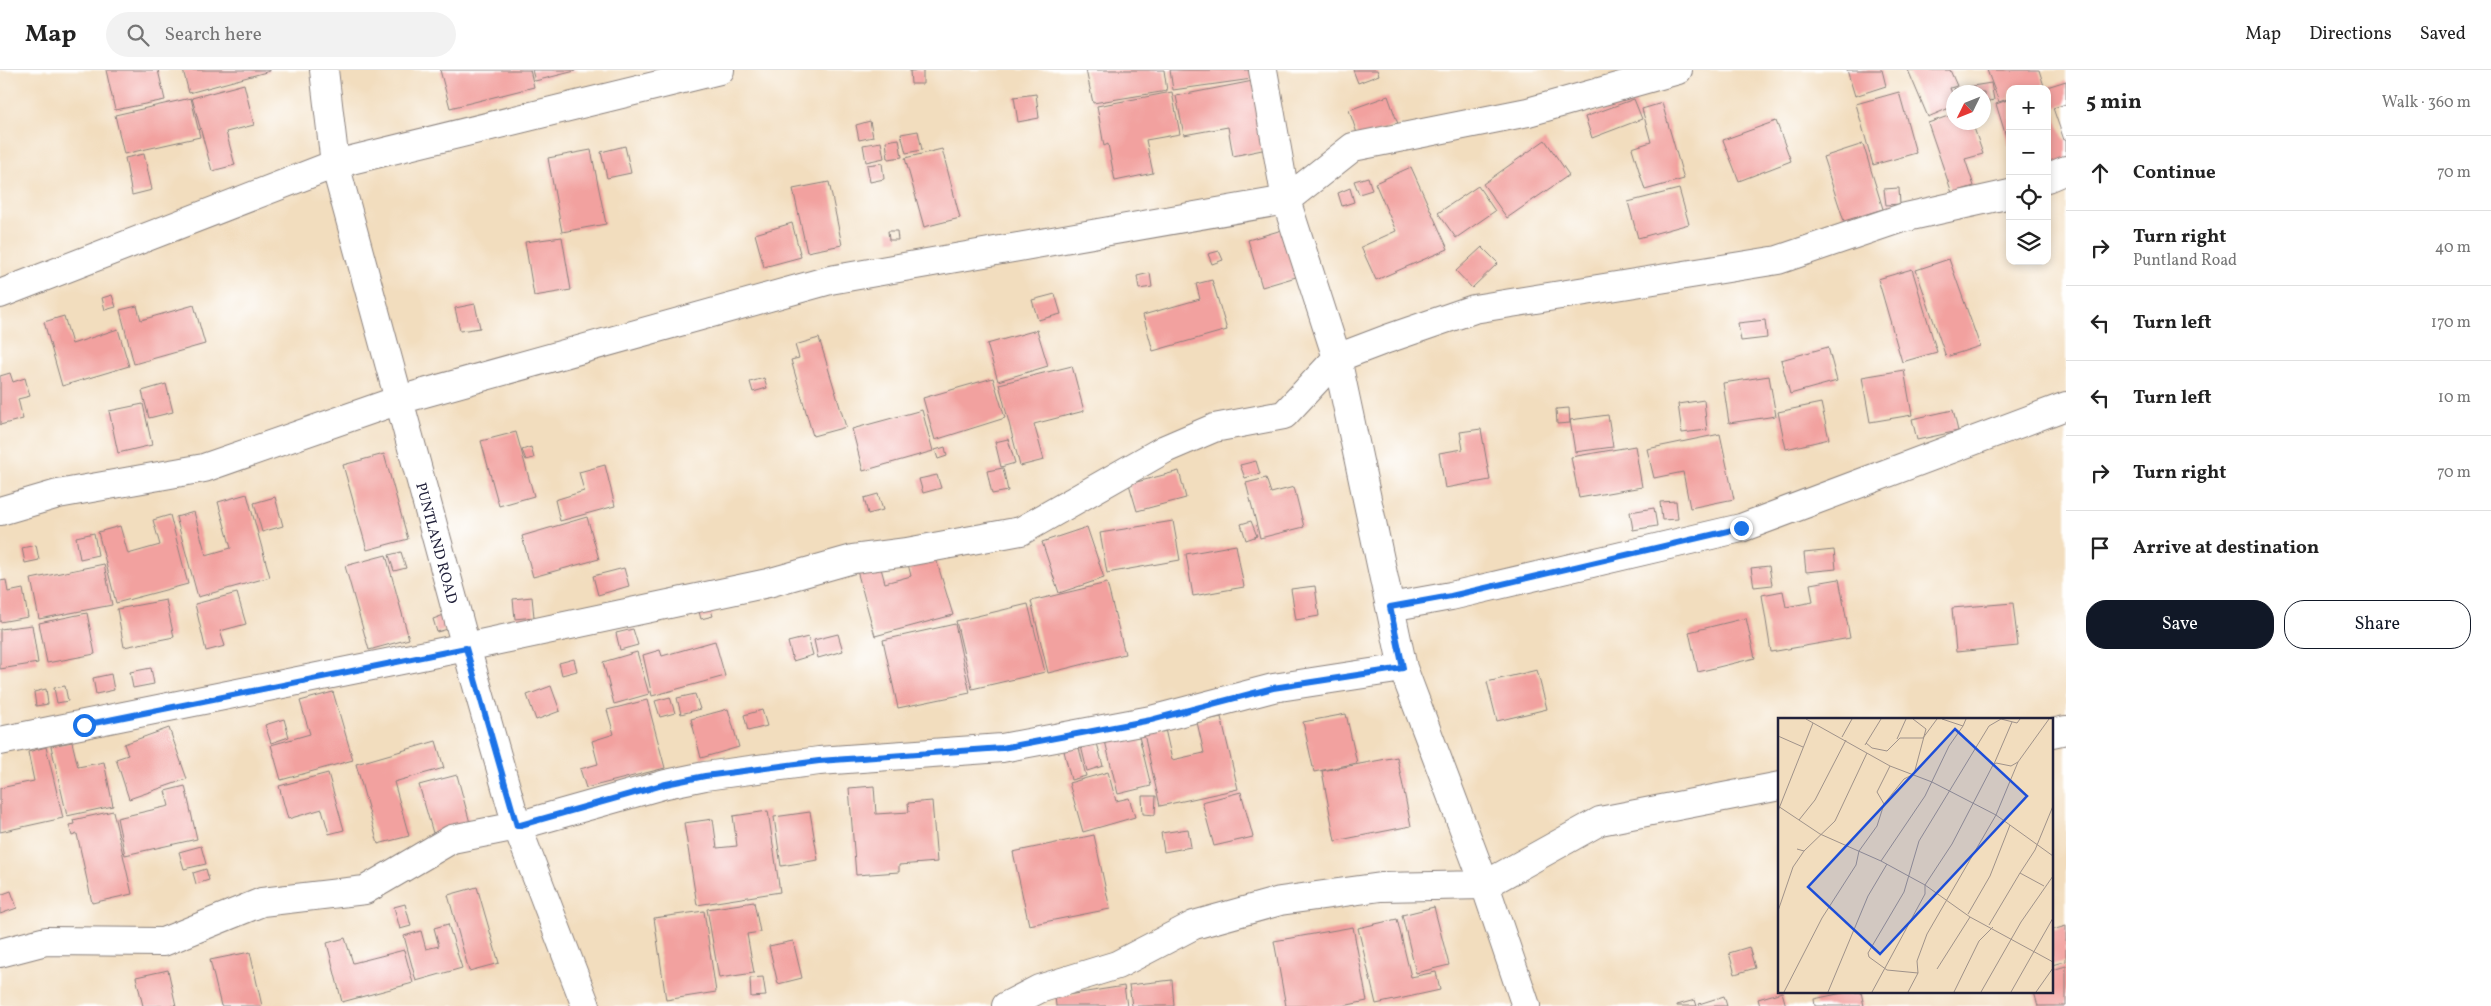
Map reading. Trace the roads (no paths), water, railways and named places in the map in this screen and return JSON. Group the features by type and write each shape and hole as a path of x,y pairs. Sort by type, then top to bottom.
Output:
{"street":[{"name":"PUNTLAND ROAD","path":"324,70 334,164 466,648 517,826 586,1006"},
{"path":"0,294 334,164 720,70"},
{"path":"1263,70 1286,200 1337,358 1403,668 1485,885 1526,1006"},
{"path":"0,512 58,494 204,468 399,400 830,280 1286,200 1353,147 1528,112 1678,70"},
{"path":"2051,176 2066,170"},
{"path":"0,741 466,648 768,582 853,559 907,552 1021,531 1164,449 1214,428 1284,415 1337,358 1474,310 1778,260 1902,218 2006,195"},
{"path":"1390,607 1451,596 1741,528 2066,406"},
{"path":"0,953 46,940 163,942 262,902 365,890 452,839 517,826 666,784 705,776 819,761 1002,748 1151,720 1273,688 1403,668"},
{"path":"1006,1006 1039,989 1117,965 1194,925 1280,901 1381,887 1485,885 1600,821 1778,786"}]}
